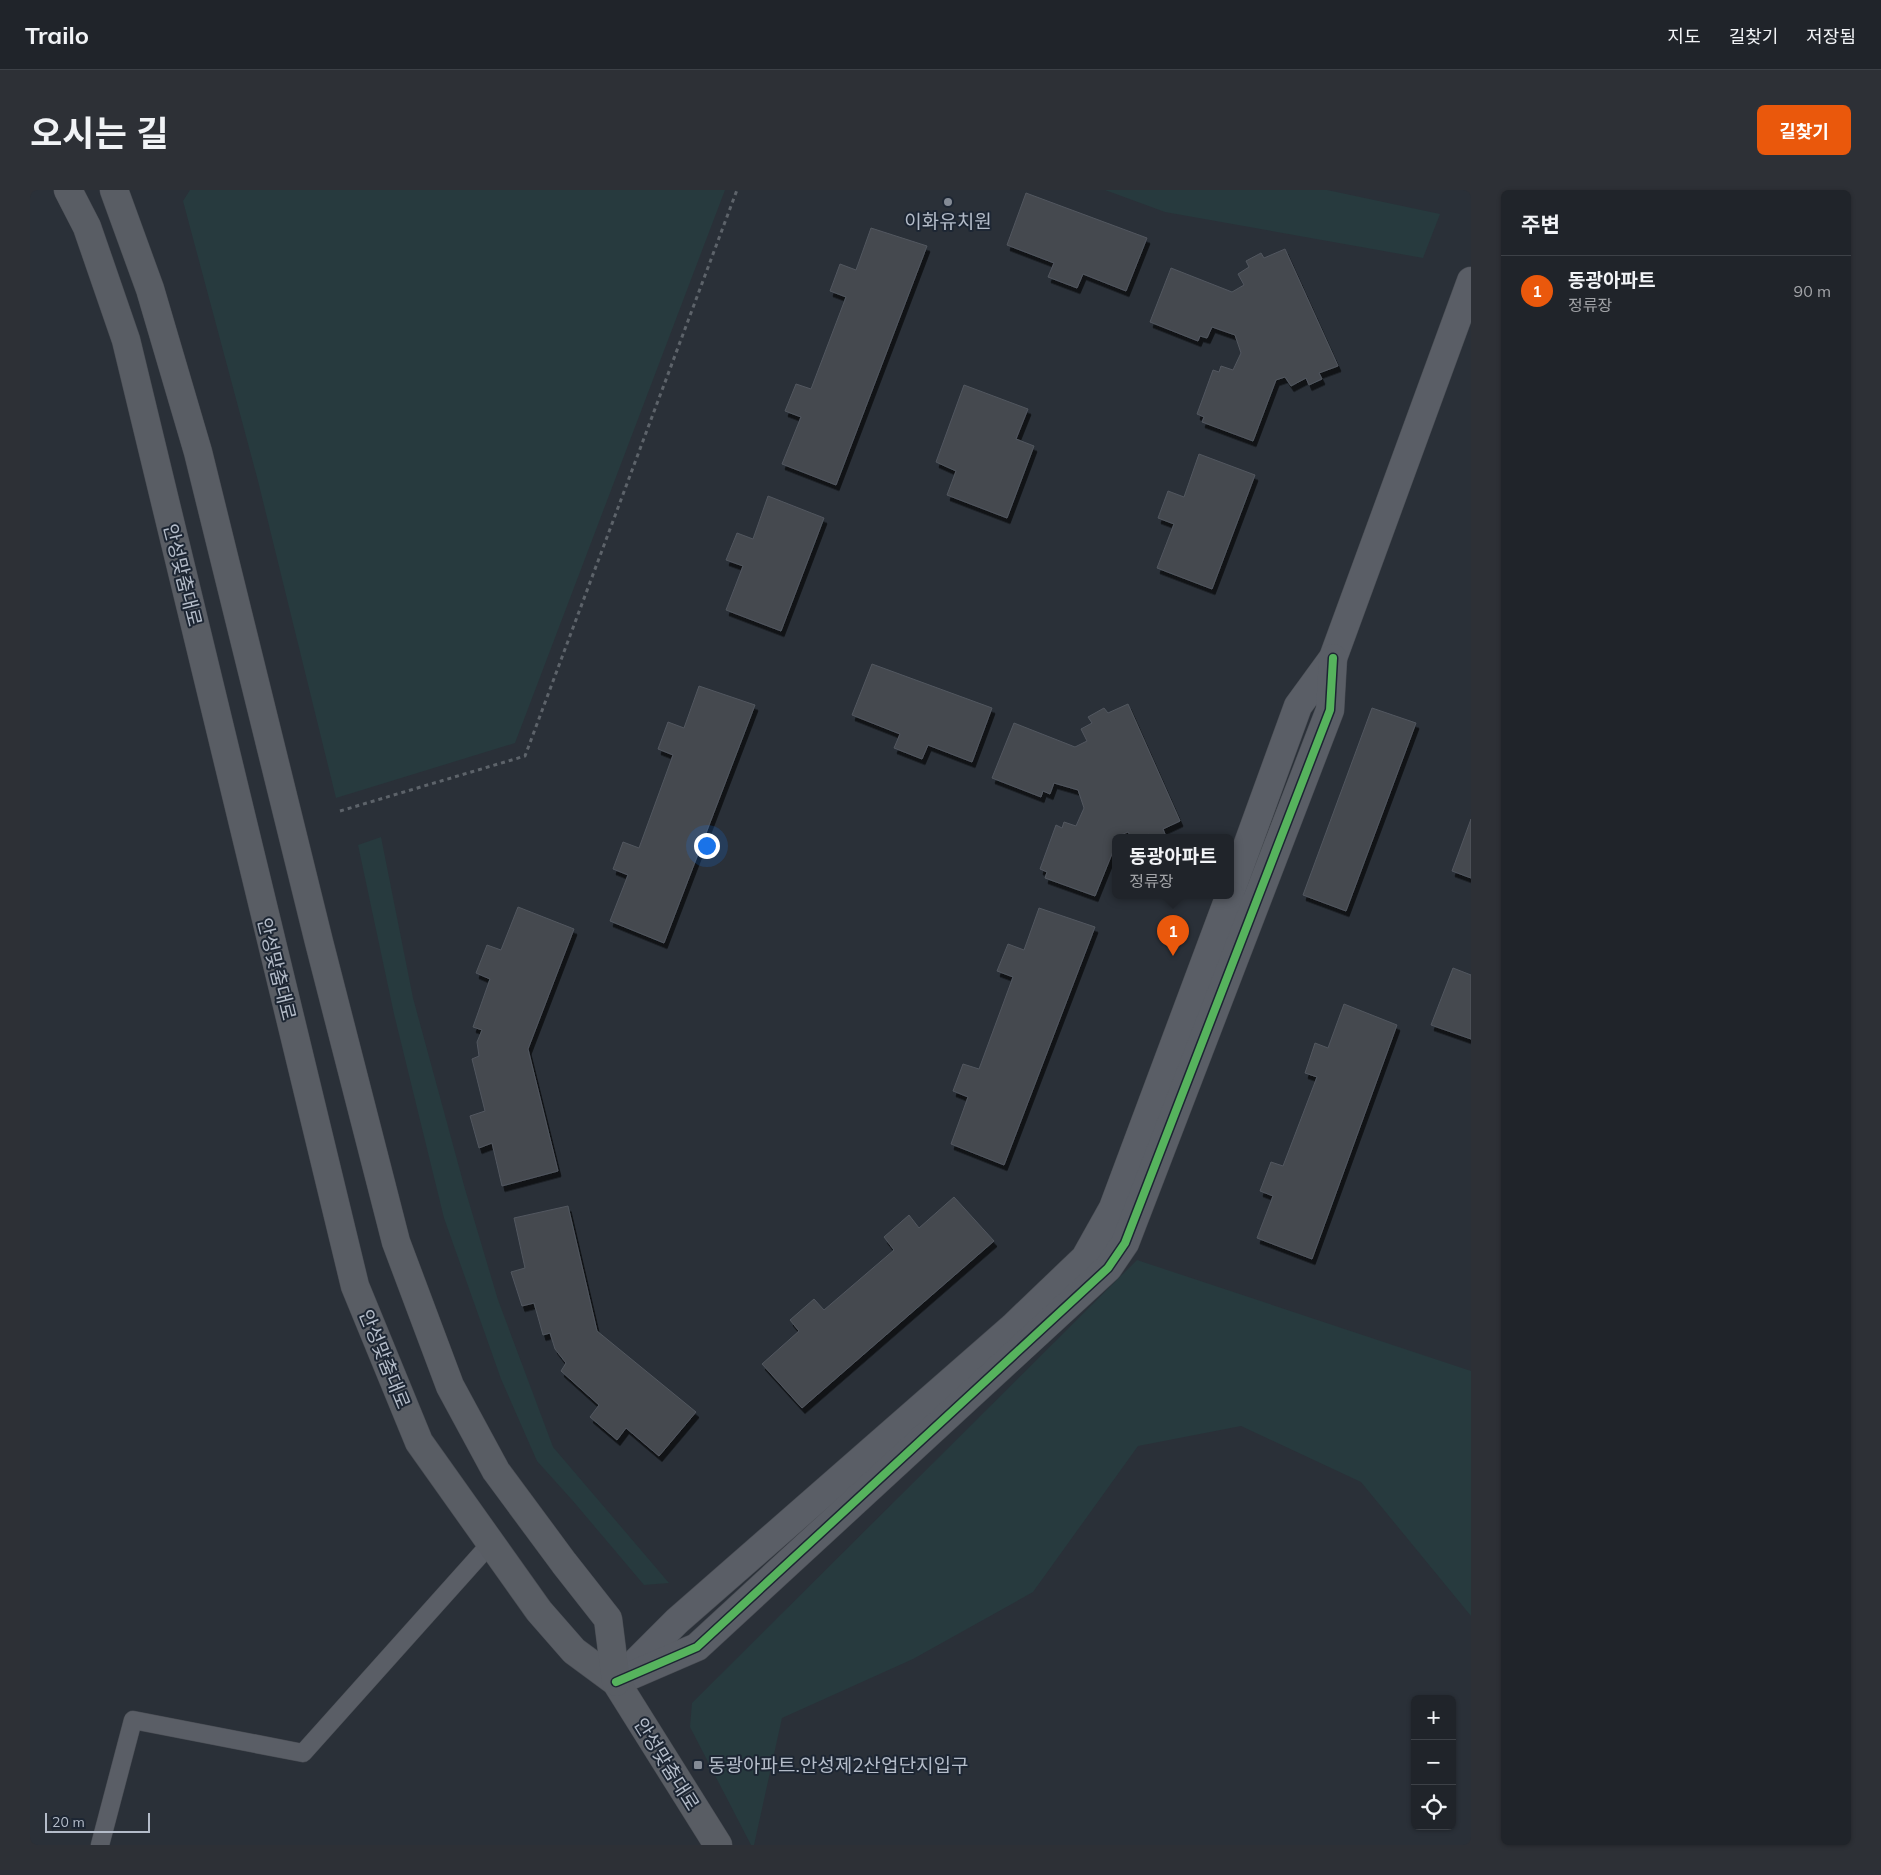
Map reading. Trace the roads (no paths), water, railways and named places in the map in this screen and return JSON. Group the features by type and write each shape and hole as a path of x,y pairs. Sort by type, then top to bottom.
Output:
{"main road":[{"name":"안성맞춤대로","path":"68,190 87,227 126,340 355,1286 419,1442 539,1611 574,1652 616,1682 718,1845"},
{"name":"안성맞춤대로","path":"114,190 150,289 198,452 319,942 396,1242 450,1386 496,1471 608,1619 616,1682"}],"street":[{"path":"1234,883 1298,706 1333,658 1471,282"},
{"path":"616,1682 697,1647 1108,1268 1121,1249 1138,1211 1330,710 1333,658"},
{"path":"616,1682 677,1621 1012,1327 1085,1258 1113,1208 1228,899"}],"lane":[{"path":"100,1845 133,1720 303,1753 491,1543"}],"place":[{"name":"이화유치원","path":"948,202"},
{"name":"동광아파트","path":"1173,956"},
{"name":"동광아파트.안성제2산업단지입구","path":"698,1765"}]}
